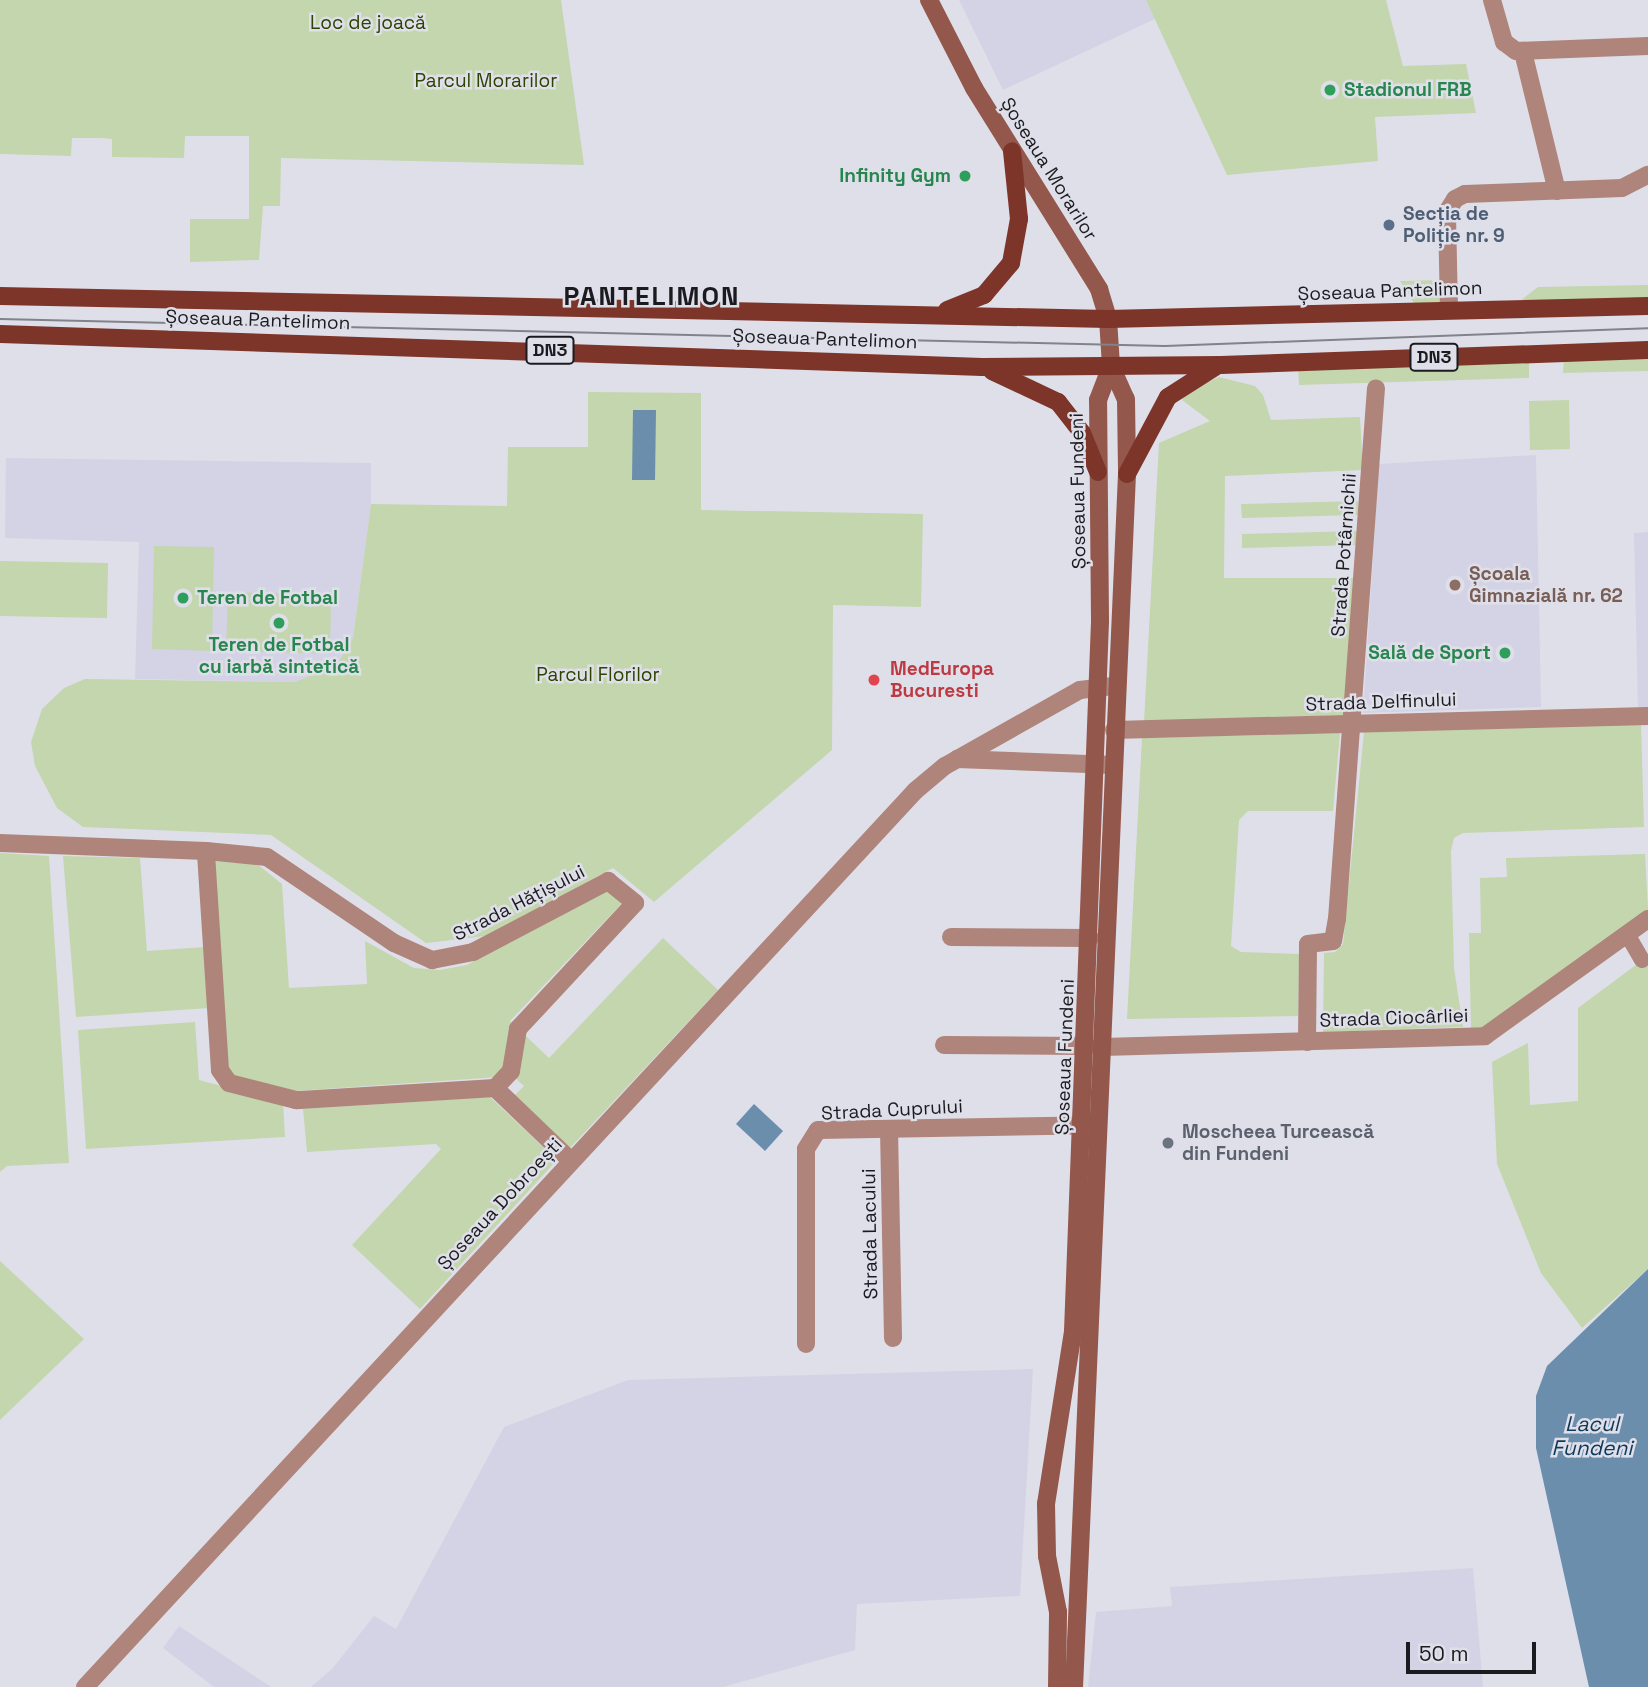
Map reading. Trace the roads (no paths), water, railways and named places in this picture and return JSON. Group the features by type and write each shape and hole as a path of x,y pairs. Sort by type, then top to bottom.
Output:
{"main road":[{"name":"Șoseaua Morarilor","path":"929,0 1012,151 1094,279 1108,319 1111,366"},
{"path":"927,315 972,302 1006,272 1015,252 1019,219 1012,151"},
{"name":"Șoseaua Pantelimon","path":"0,296 1108,319 1648,306"},
{"name":"Șoseaua Pantelimon","path":"0,334 982,367 1221,365 1648,350"},
{"path":"1127,474 1168,397 1221,365"},
{"name":"Șoseaua Fundeni","path":"1074,1687 1104,765 1098,685 1098,400 1111,366"},
{"name":"Șoseaua Fundeni","path":"1095,1046 1090,938 1104,765 1114,730 1127,474 1126,399 1111,366"},
{"path":"982,367 1058,402 1083,433 1098,472"},
{"name":"Șoseaua Fundeni","path":"1057,1687 1058,1612 1047,1556 1046,1504 1072,1338 1092,1125"}],"street":[{"path":"1492,0 1504,42 1523,51 1648,46"},
{"path":"1523,51 1557,191"},
{"path":"1448,310 1449,205 1465,194 1622,188 1648,175"},
{"name":"Strada Potârnichii","path":"1307,1041 1308,944 1327,944 1335,935 1353,724 1376,388"},
{"name":"Șoseaua Dobroești","path":"85,1687 569,1159 915,790 957,759 1080,690 1098,685 1116,686"},
{"name":"Strada Delfinului","path":"1114,730 1648,716"},
{"path":"957,759 1104,765"},
{"name":"Strada Hățișului","path":"0,843 257,854 276,861 394,943 432,960 473,952 604,883 613,882 635,903 518,1029 511,1071 495,1088"},
{"path":"206,851 220,1070 229,1083 296,1100 495,1088 569,1159"},
{"name":"Strada Ciocârliei","path":"944,1045 1095,1046 1485,1036 1648,919"},
{"path":"1627,934 1642,960"},
{"path":"951,937 1090,938"},
{"name":"Strada Cuprului","path":"806,1344 809,1138 818,1130 1092,1125"},
{"name":"Strada Lacului","path":"889,1129 893,1338"}],"water":[{"path":"633,410 656,410 655,480 632,480"},
{"path":"754,1104 783,1131 765,1151 736,1124"},
{"name":"Lacul Fundeni","path":"1648,1269 1648,1687 1589,1687 1536,1448 1536,1396 1547,1366"}],"tram line":[{"path":"0,319 1165,346 1648,328"}],"place":[{"name":"Stadionul FRB","path":"1330,90"},
{"name":"Infinity Gym","path":"965,176"},
{"name":"Secția de Poliție nr. 9","path":"1389,225"},
{"name":"Școala Gimnazială nr. 62","path":"1455,585"},
{"name":"Teren de Fotbal","path":"183,598"},
{"name":"Teren de Fotbal cu iarbă sintetică","path":"279,623"},
{"name":"Sală de Sport","path":"1505,653"},
{"name":"MedEuropa Bucuresti","path":"874,680"},
{"name":"Moscheea Turcească din Fundeni","path":"1168,1143"}],"district":[{"name":"PANTELIMON","path":"652,297"}],"park label":[{"name":"Loc de joacă","path":"368,23"},
{"name":"Parcul Morarilor","path":"486,81"},
{"name":"Parcul Florilor","path":"598,675"}]}
